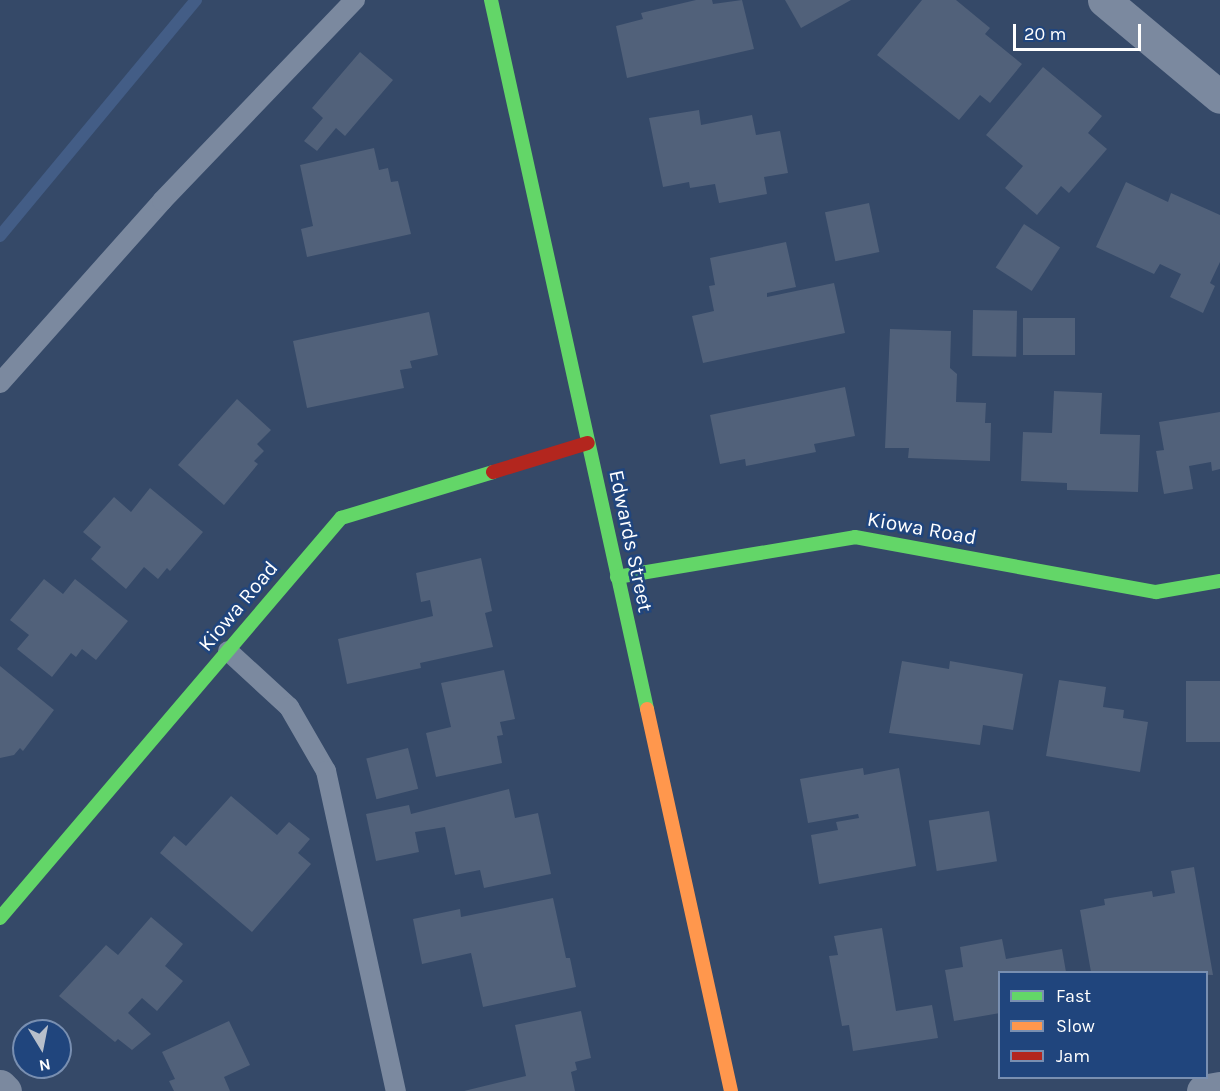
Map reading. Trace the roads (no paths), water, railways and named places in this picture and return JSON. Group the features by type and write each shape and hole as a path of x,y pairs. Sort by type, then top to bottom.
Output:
{"street":[{"name":"Edwards Street","path":"491,0 731,1091"},
{"path":"1104,0 1220,97"},
{"name":"Kiowa Road","path":"0,918 341,519 588,443"},
{"name":"Kiowa Road","path":"617,577 855,537 1156,592 1220,580"},
{"path":"0,1086 4,1091"},
{"path":"1203,1091 1220,1088"}],"lane":[{"path":"0,383 162,201 356,0"},
{"path":"228,651 289,707 326,771 396,1091"}],"waterway":[{"path":"0,236 196,0"}]}
